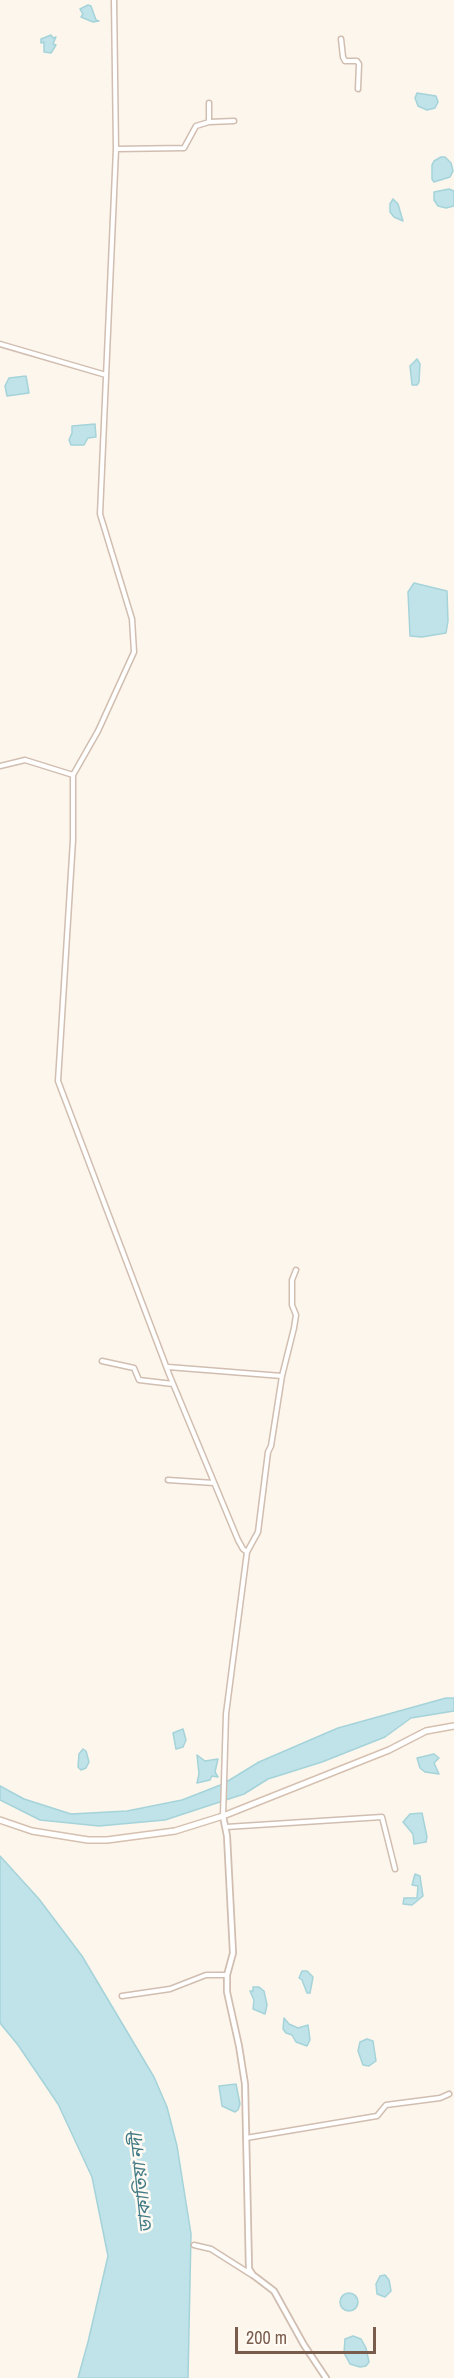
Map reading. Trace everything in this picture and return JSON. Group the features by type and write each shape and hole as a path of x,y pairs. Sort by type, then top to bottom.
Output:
{"main road":[{"path":"0,1820 32,1831 107,1840 175,1831 223,1816 389,1750 426,1731 454,1726"}],"street":[{"path":"114,0 116,149 100,514 132,619 134,652 98,731 73,775 73,840 58,1081 173,1384 238,1540 247,1552"},
{"path":"341,39 345,61 357,61 359,64 358,89"},
{"path":"209,103 209,122"},
{"path":"116,149 184,148 196,126 209,122 234,121"},
{"path":"0,344 106,375"},
{"path":"0,766 26,760 73,775"},
{"path":"253,2276 249,2270 245,2084 239,2046 226,1992 227,1975 233,1953 226,1827 223,1816 226,1714 247,1552 258,1532 268,1452 274,1433 282,1376 296,1315 292,1305 291,1290 296,1270"},
{"path":"102,1361 134,1368 139,1380 173,1384"},
{"path":"168,1367 282,1376"},
{"path":"168,1480 214,1483"},
{"path":"226,1827 382,1817 395,1869"},
{"path":"122,1996 170,1989 206,1975 227,1975"},
{"path":"245,2139 377,2116 387,2105 440,2098 449,2094"},
{"path":"194,2245 211,2249 274,2291 304,2345 326,2378"}],"water":[{"path":"91,6 96,20 99,21 93,22 81,17 83,14 80,9"},
{"path":"51,35 53,38 56,37 53,44 56,45 51,53 44,52 44,42 41,43 41,39"},
{"path":"417,93 436,96 438,102 435,108 427,110 418,106 415,98"},
{"path":"441,157 445,157 451,163 453,171 450,177 434,182 432,165"},
{"path":"449,189 454,191 454,206 446,208 438,206 434,200 434,192"},
{"path":"393,199 398,204 403,221 394,217 390,212"},
{"path":"417,359 420,364 419,382 417,385 412,385 410,366"},
{"path":"26,376 29,393 7,396 5,386 9,378"},
{"path":"95,424 96,437 88,438 84,445 71,445 69,440 72,426"},
{"path":"414,583 447,591 446,633 422,637 410,636 408,592"},
{"path":"446,1698 454,1698 454,1711 411,1718 385,1737 322,1762 268,1779 244,1794 165,1820 99,1826 40,1820 0,1800 0,1786 24,1799 71,1814 127,1811 182,1800 223,1784 259,1762 338,1728"},
{"path":"183,1729 186,1740 183,1747 176,1749 173,1733"},
{"path":"83,1749 86,1751 89,1762 86,1768 81,1770 78,1767 79,1754"},
{"path":"434,1754 439,1758 434,1763 439,1774 425,1772 420,1768 417,1758"},
{"path":"197,1755 205,1761 218,1759 215,1772 218,1777 212,1776 210,1780 197,1783 199,1774"},
{"path":"422,1813 426,1842 414,1844 413,1834 403,1822 410,1814"},
{"name":"ডাকাতিয়া নদী","path":"0,1856 39,1899 82,1956 154,2077 167,2107 177,2146 191,2234 188,2378 78,2378 108,2256 92,2177 58,2104 18,2045 0,2023"},
{"path":"415,1874 420,1876 423,1896 412,1905 403,1904 404,1898 417,1898 418,1886 412,1885"},
{"path":"302,1971 307,1971 313,1977 310,1993 307,1993 299,1978"},
{"path":"253,1987 259,1987 264,1991 267,2005 265,2014 253,2009 254,2000 250,1991 253,1991"},
{"path":"284,2018 289,2024 298,2028 308,2025 310,2040 307,2046 296,2042 292,2035 286,2033 283,2029"},
{"path":"367,2039 373,2041 376,2061 369,2066 363,2065 358,2051 360,2042"},
{"path":"236,2084 240,2104 235,2112 222,2106 219,2086"},
{"path":"385,2275 389,2280 391,2291 385,2297 377,2294 376,2284 380,2276"},
{"path":"349,2293 355,2296 358,2302 355,2308 349,2311 343,2308 340,2302 343,2296"},
{"path":"353,2336 361,2339 366,2348 369,2362 366,2366 350,2364 344,2353 345,2339"}]}
